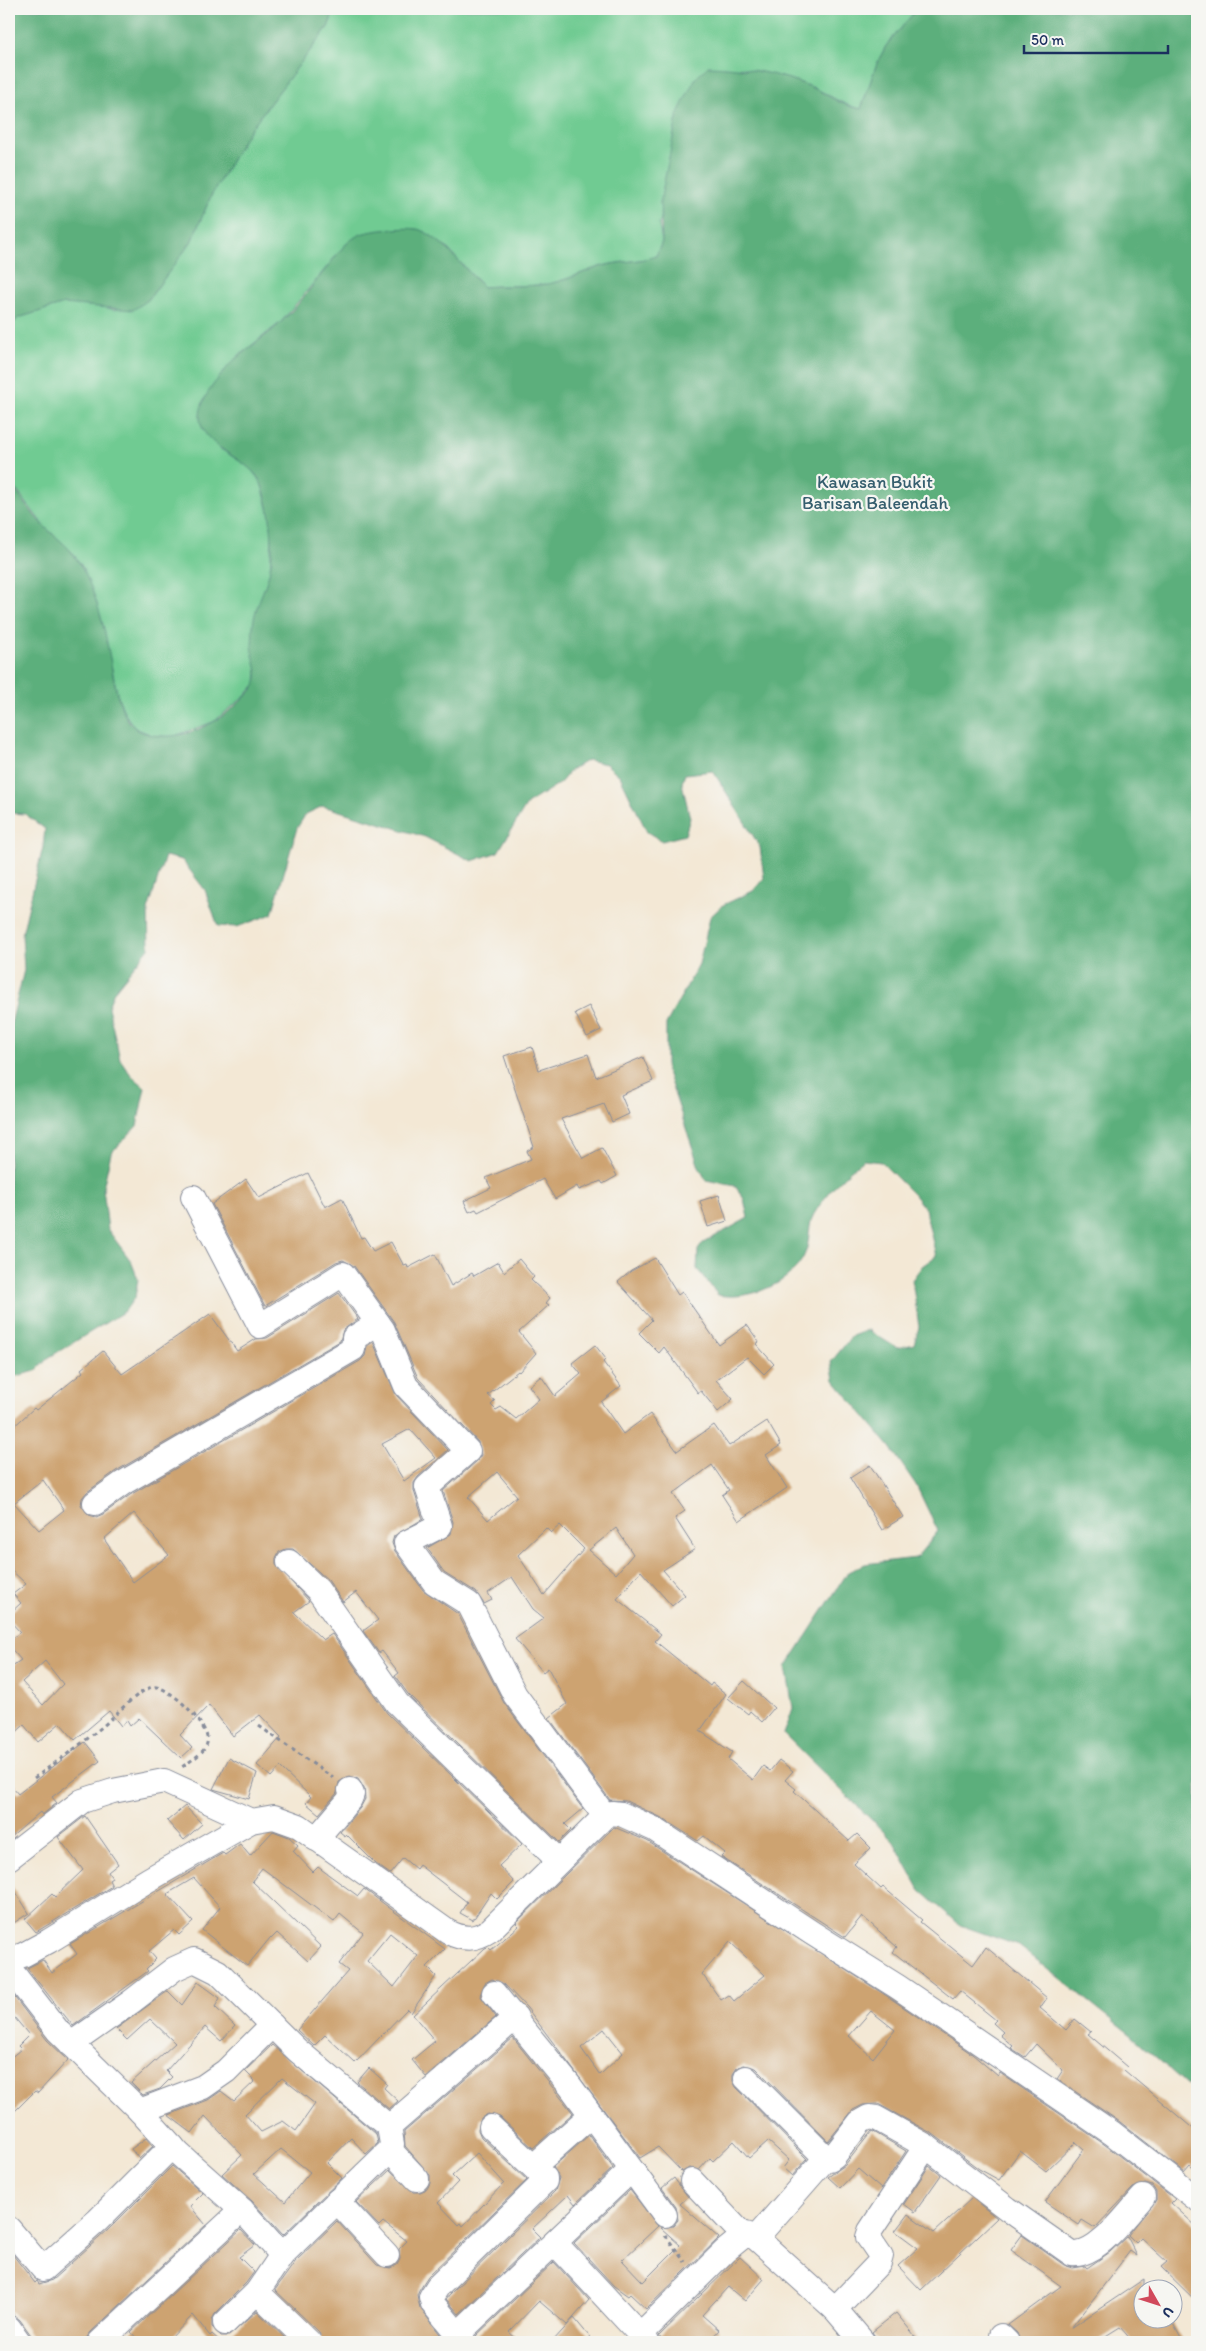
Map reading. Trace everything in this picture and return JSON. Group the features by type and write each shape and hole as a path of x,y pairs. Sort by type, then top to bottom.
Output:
{"street":[{"path":"193,1198 260,1326 343,1274 378,1323 406,1386 468,1451 427,1486 440,1526 406,1543 434,1582 469,1604 515,1695 605,1816"},
{"path":"94,1503 123,1483 353,1349 354,1338 378,1323"},
{"path":"289,1562 318,1590 398,1703 559,1861"},
{"path":"9,1858 82,1800 113,1791 164,1781 251,1821"},
{"path":"316,1838 350,1799 352,1794 350,1790"},
{"path":"9,1959 23,1955 49,1941 148,1880 251,1821 276,1818 299,1826 458,1938 477,1938 490,1930 605,1816 612,1813 621,1814 654,1829 972,2037 1112,2133 1197,2199"},
{"path":"71,2044 174,1969 194,1960 218,1972 390,2138 417,2179"},
{"path":"9,1968 71,2044 140,2111 172,2146 242,2210 282,2255"},
{"path":"494,1993 516,2017 665,2215"},
{"path":"225,2323 258,2292 282,2255 337,2201 390,2138 412,2105 516,2017"},
{"path":"140,2111 203,2087 226,2071 272,2025"},
{"path":"746,2078 826,2158 832,2158 860,2122 869,2117 876,2118 926,2146 1008,2209 1072,2254 1087,2252 1105,2238 1143,2197"},
{"path":"534,2166 591,2115"},
{"path":"491,2128 545,2178 542,2184 438,2286 430,2297 433,2304 462,2338 554,2243 631,2170"},
{"path":"9,2230 43,2269 98,2220 172,2146"},
{"path":"835,2309 879,2263 881,2256 868,2237 870,2231 926,2146"},
{"path":"554,2243 643,2339 698,2278 750,2237 826,2158"},
{"path":"692,2181 750,2237 835,2309 863,2342"},
{"path":"337,2201 387,2255"},
{"path":"100,2342 242,2210"},
{"path":"258,2292 309,2342"},
{"path":"9,2328 19,2342"}],"path":[{"path":"34,1778 100,1728 145,1690 154,1686 167,1691 200,1721 207,1735 207,1744 202,1750 164,1781"},
{"path":"259,1726 350,1790"},
{"path":"665,2215 664,2233 674,2249 698,2278"}],"green space":[{"path":"9,9 335,9 328,27 248,132 211,196 191,242 148,300 133,310 64,304 18,318 9,329"},
{"path":"335,9 917,9 886,46 877,63 861,109 847,105 803,84 740,67 659,224 662,242 656,256 603,266 548,284 483,287 447,248 432,237 346,244 281,322 237,357 203,401 219,448 249,467 261,482 270,515 272,535 270,573 264,590 252,650 257,667 256,684 243,698 213,722 172,737 152,735 135,728 125,714 118,697 102,623 83,568 72,552 44,526 19,493 9,484 9,329 17,318 64,304 98,305 114,310 148,300 191,242 211,196 248,132 328,27"},
{"name":"Kawasan Bukit Barisan Baleendah","path":"917,9 1197,9 1197,2094 1130,2034 1019,1946 960,1925 920,1890 894,1842 784,1734 793,1708 786,1667 848,1572 864,1564 916,1558 938,1531 916,1485 890,1447 834,1380 831,1362 852,1336 868,1330 897,1348 914,1344 919,1327 912,1280 922,1266 936,1256 925,1209 914,1195 881,1162 863,1160 824,1199 812,1218 806,1251 792,1272 781,1281 757,1292 730,1296 718,1295 697,1269 698,1250 703,1243 748,1218 744,1199 735,1186 706,1180 699,1167 666,1069 666,1024 699,964 710,917 723,905 753,891 764,878 760,847 713,771 685,774 682,783 690,818 685,835 662,841 647,832 620,776 606,764 588,760 571,770 560,783 527,804 498,852 472,861 425,837 323,806 306,814 297,828 272,914 237,927 218,926 205,890 182,860 165,856 148,910 149,948 114,991 108,1007 120,1059 131,1075 145,1087 137,1126 111,1153 103,1188 108,1230 131,1261 138,1279 135,1297 125,1311 48,1358 36,1371 9,1378 9,1032 24,970 22,934 43,847 45,829 25,814 9,813 9,484 40,522 70,550 85,574 91,586 103,624 117,693 125,715 131,724 138,730 157,736 176,735 204,727 242,700 252,690 257,680 257,671 252,652 253,625 255,612 270,567 272,543 270,517 261,483 247,466 207,436 202,426 201,407 210,389 228,366 285,318 343,247 361,234 380,230 417,229 425,232 443,245 483,287 548,284 603,266 656,256 662,242 660,202 678,113 695,79 708,66 747,69 773,74 811,87 847,105 861,109 877,63 886,46"}],"building":[{"path":"589,1006 601,1030 587,1037 575,1013"},
{"path":"532,1047 539,1070 588,1054 596,1077 643,1057 653,1081 621,1095 629,1114 612,1122 604,1104 561,1119 583,1158 602,1148 617,1176 603,1184 601,1181 579,1190 577,1186 555,1199 543,1179 478,1212 476,1209 469,1212 464,1201 491,1188 486,1178 531,1159 527,1151 534,1147 504,1056"},
{"path":"308,1173 325,1207 342,1198 361,1238 364,1237 373,1251 391,1242 404,1266 407,1265 408,1268 435,1254 451,1286 472,1273 474,1276 498,1262 504,1272 519,1259 534,1277 531,1280 550,1298 546,1303 549,1305 519,1332 536,1353 519,1372 488,1395 495,1401 491,1405 496,1410 501,1407 516,1419 539,1399 529,1386 541,1376 555,1396 581,1374 572,1363 595,1345 606,1359 603,1362 621,1386 601,1402 623,1434 650,1414 677,1451 714,1425 729,1446 767,1421 781,1445 766,1455 787,1488 739,1521 722,1495 729,1490 712,1465 673,1494 685,1511 675,1518 695,1549 663,1570 685,1595 672,1606 641,1571 617,1599 661,1634 655,1641 710,1686 712,1683 726,1694 700,1731 732,1752 728,1759 753,1780 763,1766 770,1771 779,1760 793,1771 785,1780 796,1789 794,1791 849,1841 857,1834 871,1848 854,1864 881,1889 883,1887 922,1920 920,1922 973,1965 986,1947 1047,1998 1040,2008 1066,2030 1075,2019 1091,2032 1088,2034 1127,2067 1124,2070 1197,2132 1197,2172 1190,2165 1184,2172 1120,2122 1057,2079 1063,2070 1036,2044 1025,2057 1011,2048 1013,2046 1000,2035 1003,2032 993,2023 996,2020 960,1991 953,1999 893,1952 897,1947 862,1916 845,1937 721,1857 725,1853 704,1836 698,1841 660,1817 626,1801 610,1800 549,1718 567,1704 548,1668 543,1672 515,1639 544,1618 533,1609 512,1577 488,1593 492,1600 484,1604 476,1592 444,1572 427,1548 451,1534 453,1522 443,1491 477,1461 481,1455 478,1442 418,1378 394,1322 354,1266 343,1260 336,1262 265,1306 212,1204 246,1179 259,1198","holes":["497,1472 517,1496 488,1520 468,1497","560,1525 584,1549 544,1595 518,1555 546,1528 551,1533","616,1528 633,1554 616,1574 589,1550"]},
{"path":"719,1195 727,1221 708,1227 700,1201"},
{"path":"655,1258 678,1295 682,1292 719,1345 747,1325 759,1342 756,1344 774,1364 764,1374 747,1357 716,1380 733,1399 718,1412 701,1391 698,1393 664,1347 659,1353 639,1333 652,1320 618,1282 631,1271"},
{"path":"339,1293 358,1319 343,1330 340,1341 116,1471 87,1492 82,1498 81,1505 89,1515 96,1517 103,1514 130,1495 360,1361 365,1356 367,1346 373,1342 396,1395 448,1450 418,1477 414,1483 414,1491 423,1519 394,1536 392,1543 395,1551 423,1590 458,1614 504,1703 583,1809 565,1824 571,1830 559,1842 408,1694 395,1676 399,1673 382,1651 379,1653 363,1631 378,1620 356,1592 343,1602 328,1580 293,1549 279,1552 276,1558 276,1565 309,1601 294,1612 323,1640 332,1634 387,1713 522,1844 499,1866 514,1882 497,1899 491,1893 473,1920 460,1913 467,1902 419,1865 416,1869 403,1858 390,1874 376,1864 346,1834 345,1836 340,1832 365,1799 364,1788 358,1779 350,1776 339,1782 337,1793 319,1814 306,1803 311,1797 280,1767 271,1777 257,1765 281,1737 260,1715 233,1736 209,1705 180,1735 192,1748 181,1758 139,1718 130,1726 127,1721 121,1726 109,1711 75,1740 60,1723 38,1742 24,1725 9,1739 9,1668 21,1660 9,1646 9,1642 20,1632 9,1620 9,1614 21,1603 13,1594 26,1584 9,1568 9,1431 34,1408 36,1410 83,1372 81,1369 103,1351 122,1374 210,1314 237,1351 256,1339 267,1338","holes":["410,1429 436,1458 404,1481 382,1444","43,1480 64,1510 39,1530 14,1503","134,1513 169,1555 133,1582 104,1539","45,1661 63,1684 43,1705 22,1682"]},
{"path":"870,1465 903,1517 882,1530 850,1478"},
{"path":"744,1681 774,1708 762,1722 750,1711 748,1714 728,1698"},
{"path":"85,1742 100,1761 52,1797 57,1803 42,1815 40,1812 9,1839 9,1783 18,1794"},
{"path":"229,1758 257,1773 249,1799 213,1789"},
{"path":"185,1806 202,1824 184,1840 167,1821"},
{"path":"85,1816 118,1864 108,1872 112,1878 109,1880 112,1886 36,1932 25,1919 52,1894 55,1897 83,1870 58,1837"},
{"path":"614,1827 647,1841 890,1998 972,2054 998,2076 1000,2073 1104,2144 1175,2199 1171,2203 1197,2227 1197,2302 1184,2289 1184,2278 1172,2278 1161,2267 1167,2262 1141,2238 1136,2243 1128,2235 1156,2200 1156,2192 1152,2186 1145,2184 1133,2188 1095,2228 1082,2220 1079,2225 1045,2202 1084,2149 1076,2142 1046,2171 1020,2151 999,2180 979,2169 933,2134 878,2104 863,2105 853,2110 828,2141 756,2068 743,2065 737,2068 733,2074 733,2081 736,2087 807,2159 792,2176 783,2168 789,2160 768,2141 749,2158 734,2141 713,2161 710,2158 699,2170 689,2168 682,2172 658,2147 640,2158 527,2008 504,1984 492,1979 485,1983 480,1995 496,2017 426,2077 412,2060 435,2041 413,2015 485,1948 488,1947 491,1950 519,1926 516,1923","holes":["730,1942 765,1975 734,2001 729,1995 721,2000 702,1974","871,2011 895,2030 873,2058 849,2036","604,2029 623,2053 600,2075 581,2048"]},
{"path":"273,1831 289,1837 298,1845 293,1851 313,1872 318,1867 358,1896 364,1889 445,1949 427,1967 436,1976 411,2013 407,2009 355,2063 325,2035 314,2046 297,2030 348,1971 339,1964 363,1933 340,1914 334,1922 262,1868 252,1881 321,1947 308,1961 277,1933 270,1938 247,1966 202,1930 220,1907 194,1878 167,1894 193,1922 179,1935 174,1930 149,1951 156,1959 146,1969 148,1971 73,2026 27,1968 43,1960 52,1973 77,1954 70,1944 223,1853 225,1855 240,1844 250,1856","holes":["390,1933 418,1956 394,1987 367,1961"]},
{"path":"9,1881 29,1913 9,1926"},
{"path":"198,1982 220,1998 215,2007 235,2026 221,2041 205,2027 166,2071 172,2077 160,2089 143,2095 131,2083 175,2043 150,2019 127,2040 116,2029 168,1991 182,2005"},
{"path":"9,1990 47,2040 68,2060 38,2093 35,2091 9,2117 9,2059 21,2049 18,2046 29,2035 9,2011"},
{"path":"513,2038 573,2113 533,2148 500,2117 488,2114 481,2118 478,2130 481,2137 527,2180 428,2276 419,2290 417,2295 420,2308 446,2342 322,2342 319,2332 275,2290 295,2262 337,2221 377,2265 390,2268 397,2265 400,2259 399,2249 407,2241 383,2222 379,2226 356,2202 390,2170 413,2192 427,2189 430,2183 430,2175 405,2146 404,2132","holes":["477,2153 504,2183 463,2226 461,2223 459,2225 438,2203 458,2182 452,2176"]},
{"path":"272,2045 376,2134 378,2143 366,2154 351,2138 327,2163 342,2178 283,2235 252,2201 222,2174 242,2155 205,2116 192,2133 168,2115 208,2100 221,2091 234,2101 255,2081 245,2071","holes":["282,2078 315,2104 296,2131 283,2121 261,2132 245,2114","281,2149 310,2172 285,2202 254,2174"]},
{"path":"369,2068 387,2084 384,2088 398,2101 389,2109 357,2082"},
{"path":"872,2131 906,2151 881,2189 858,2169 840,2188 828,2177 845,2165"},
{"path":"589,2135 613,2168 575,2204 568,2195 532,2229 540,2237 459,2314 446,2299 555,2191 559,2178 553,2167"},
{"path":"146,2138 153,2146 139,2159 131,2149"},
{"path":"172,2166 203,2193 190,2206 206,2225 91,2332 83,2342 36,2342 20,2320 9,2311 9,2250 35,2283 37,2281 39,2284 52,2280 108,2230"},
{"path":"929,2166 941,2175 915,2212 904,2204"},
{"path":"674,2178 688,2197 680,2204 719,2238 646,2309 630,2294 628,2296 614,2286 574,2243 630,2190 658,2226 622,2260 643,2282 680,2245 661,2228 673,2226 678,2220 676,2207 662,2188"},
{"path":"972,2198 997,2218 921,2290 898,2266 918,2248 895,2231 908,2214 934,2233"},
{"path":"241,2230 255,2245 239,2257 254,2272 246,2283 215,2314 212,2320 212,2327 221,2336 229,2336 257,2311 289,2342 221,2342 212,2334 210,2336 193,2315 167,2342 140,2342 131,2332"},
{"path":"1022,2235 1064,2265 1073,2268 1085,2266 1087,2268 1110,2252 1127,2236 1137,2256 1130,2251 1071,2328 1134,2286 1134,2328 1175,2328 1183,2342 1133,2342 1120,2327 1096,2342 1020,2342 1017,2333 1008,2325 1061,2286 1011,2250"},
{"path":"740,2257 764,2279 745,2301 728,2287 702,2315 719,2330 708,2342 663,2342 659,2336"},
{"path":"554,2262 589,2300 567,2325 539,2301 509,2332 520,2342 477,2342 476,2336"},
{"path":"896,2313 920,2342 880,2342 874,2335 872,2332"},
{"path":"574,2318 594,2342 552,2342"}]}
